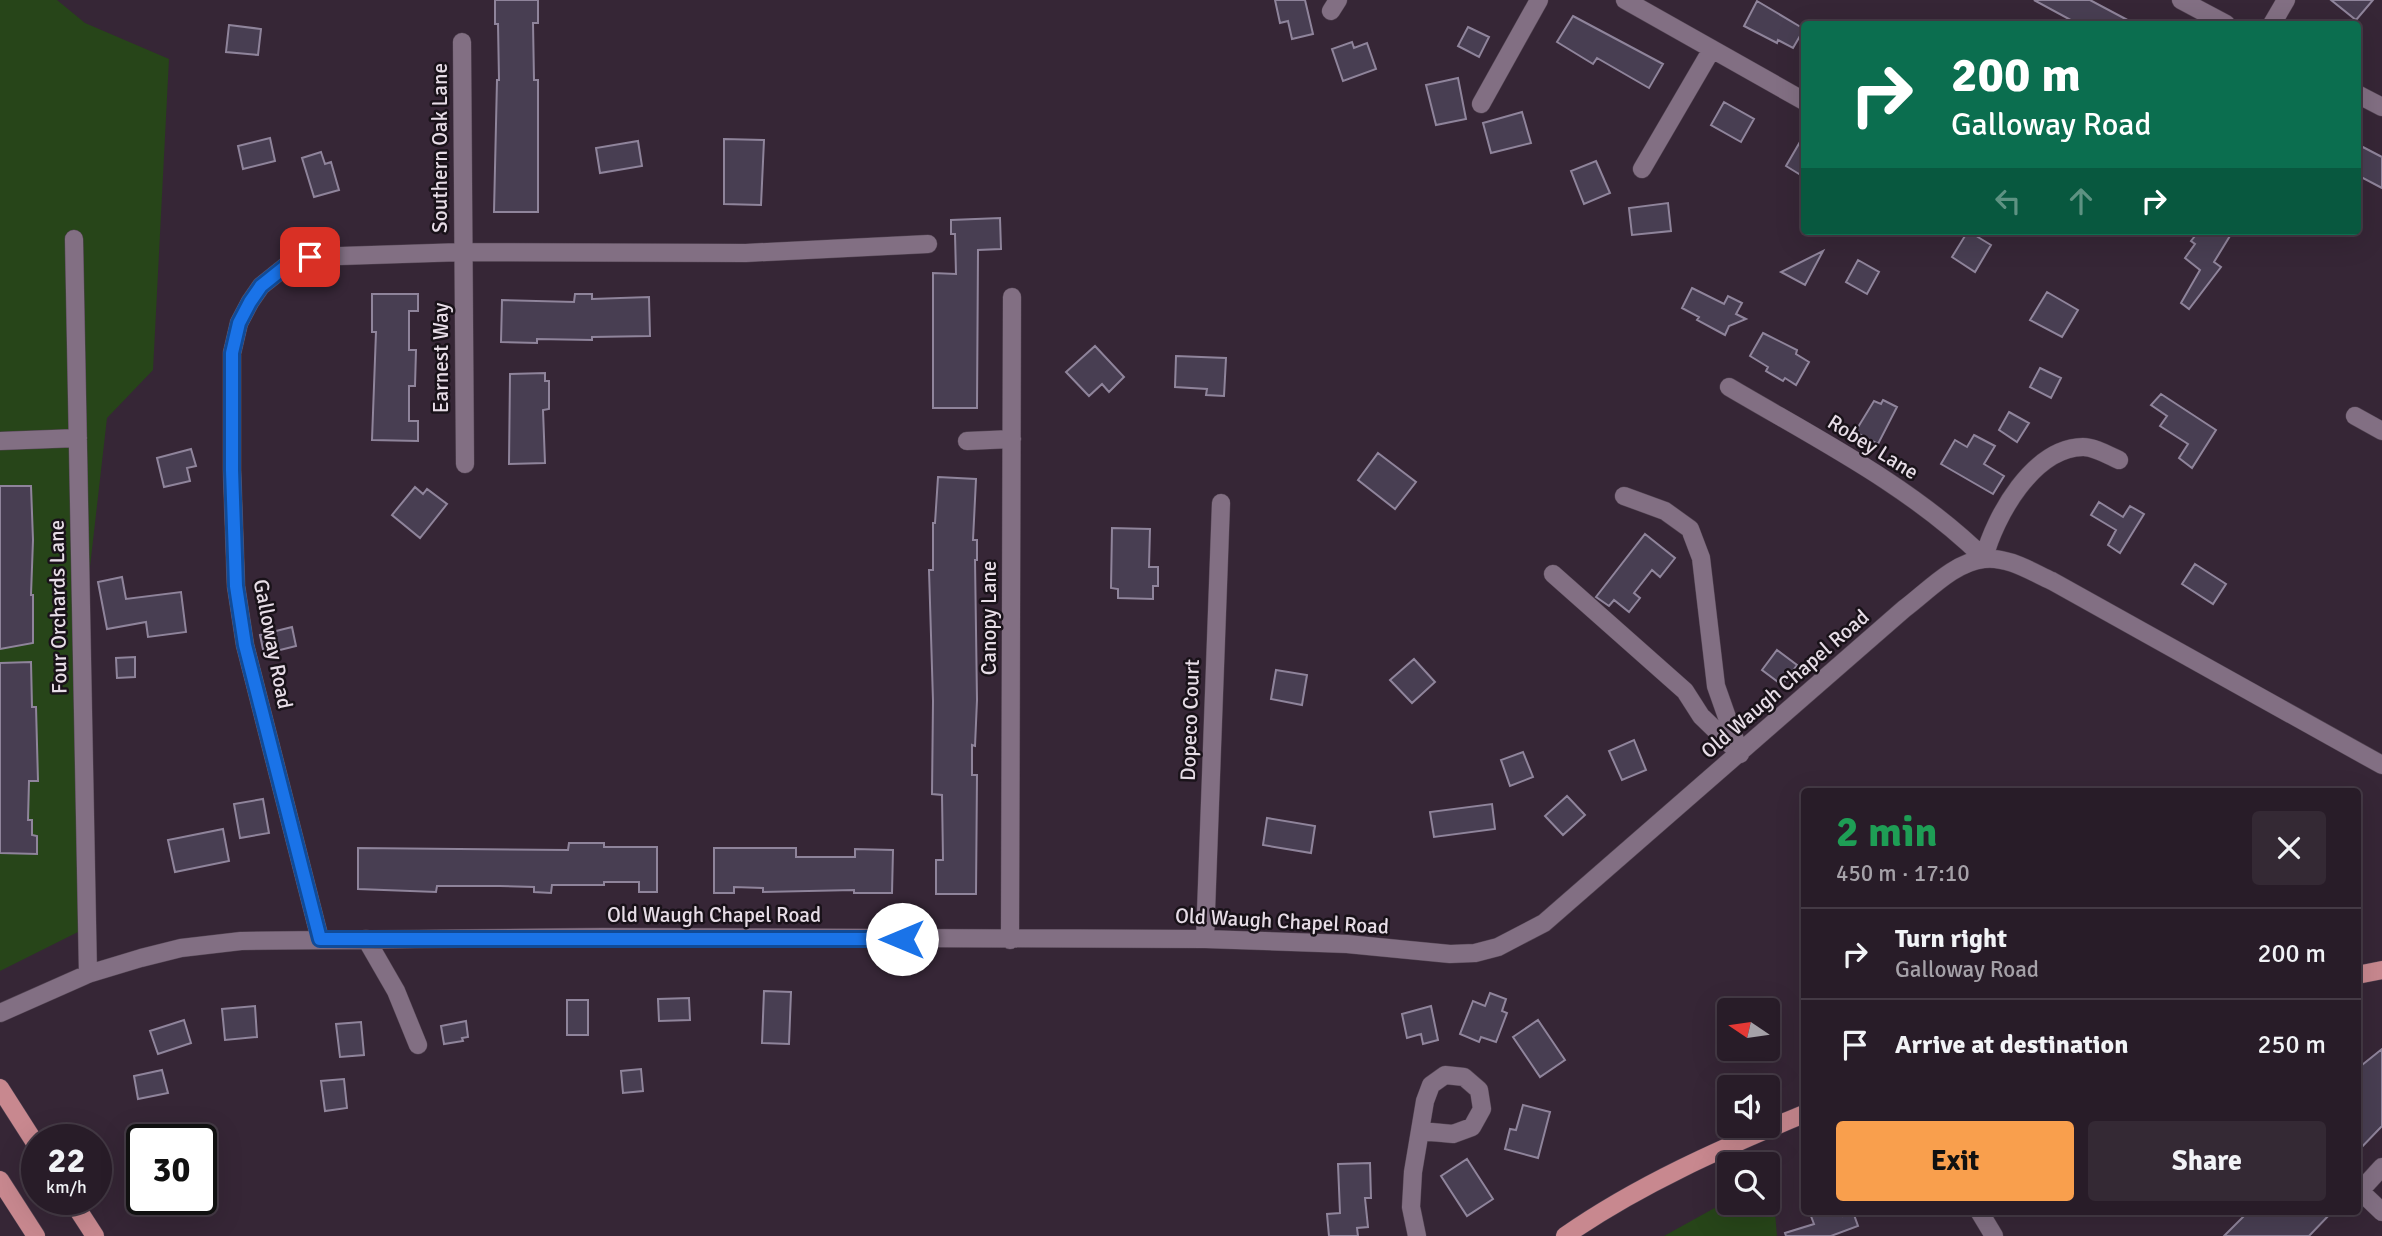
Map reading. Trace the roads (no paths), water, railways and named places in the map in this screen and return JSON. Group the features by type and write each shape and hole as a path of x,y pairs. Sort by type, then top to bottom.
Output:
{"main road":[{"path":"2361,974 2382,970"},
{"path":"0,1088 23,1124"},
{"path":"1565,1236 1595,1215 1726,1146 1801,1115"},
{"path":"0,1180 36,1236"},
{"path":"81,1215 95,1236"}],"street":[{"path":"1481,104 1539,0"},
{"path":"1625,0 1801,99"},
{"path":"2181,0 2220,21"},
{"path":"2274,21 2286,0"},
{"name":"Southern Oak Lane","path":"462,43 464,252"},
{"path":"1642,169 1712,49"},
{"path":"2361,96 2382,107"},
{"name":"Four Orchards Lane","path":"74,239 88,974"},
{"name":"Galloway Road","path":"320,939 245,645 236,586 232,353 239,323 261,286 291,262 310,257 464,252 684,253 862,249 928,244"},
{"name":"Earnest Way","path":"464,252 465,464"},
{"name":"Canopy Lane","path":"1010,940 1012,297"},
{"name":"Robey Lane","path":"1729,387 1887,480 1954,529 1984,558"},
{"path":"2355,416 2382,431"},
{"path":"0,441 78,438"},
{"path":"967,441 1012,439"},
{"path":"2119,460 2084,447 2062,451 2038,464 2012,498 1990,534 1984,558 2022,566 2052,581 2382,765"},
{"path":"1623,496 1665,511 1690,529 1701,558 1716,686 1740,754"},
{"name":"Dopeco Court","path":"1205,939 1221,503"},
{"name":"Old Waugh Chapel Road","path":"0,1013 88,974 181,948 241,941 685,937 1205,939 1347,944 1450,954 1475,953 1498,947 1544,923 1904,609 1953,570 1984,558"},
{"path":"1553,574 1685,691 1701,716 1740,754"},
{"path":"366,939 396,991 418,1045"},
{"path":"1418,1236 1411,1207 1413,1172 1421,1131"},
{"path":"2361,1186 2382,1167"},
{"path":"2361,1192 2382,1212"},
{"path":"1981,1215 1994,1236"}]}
